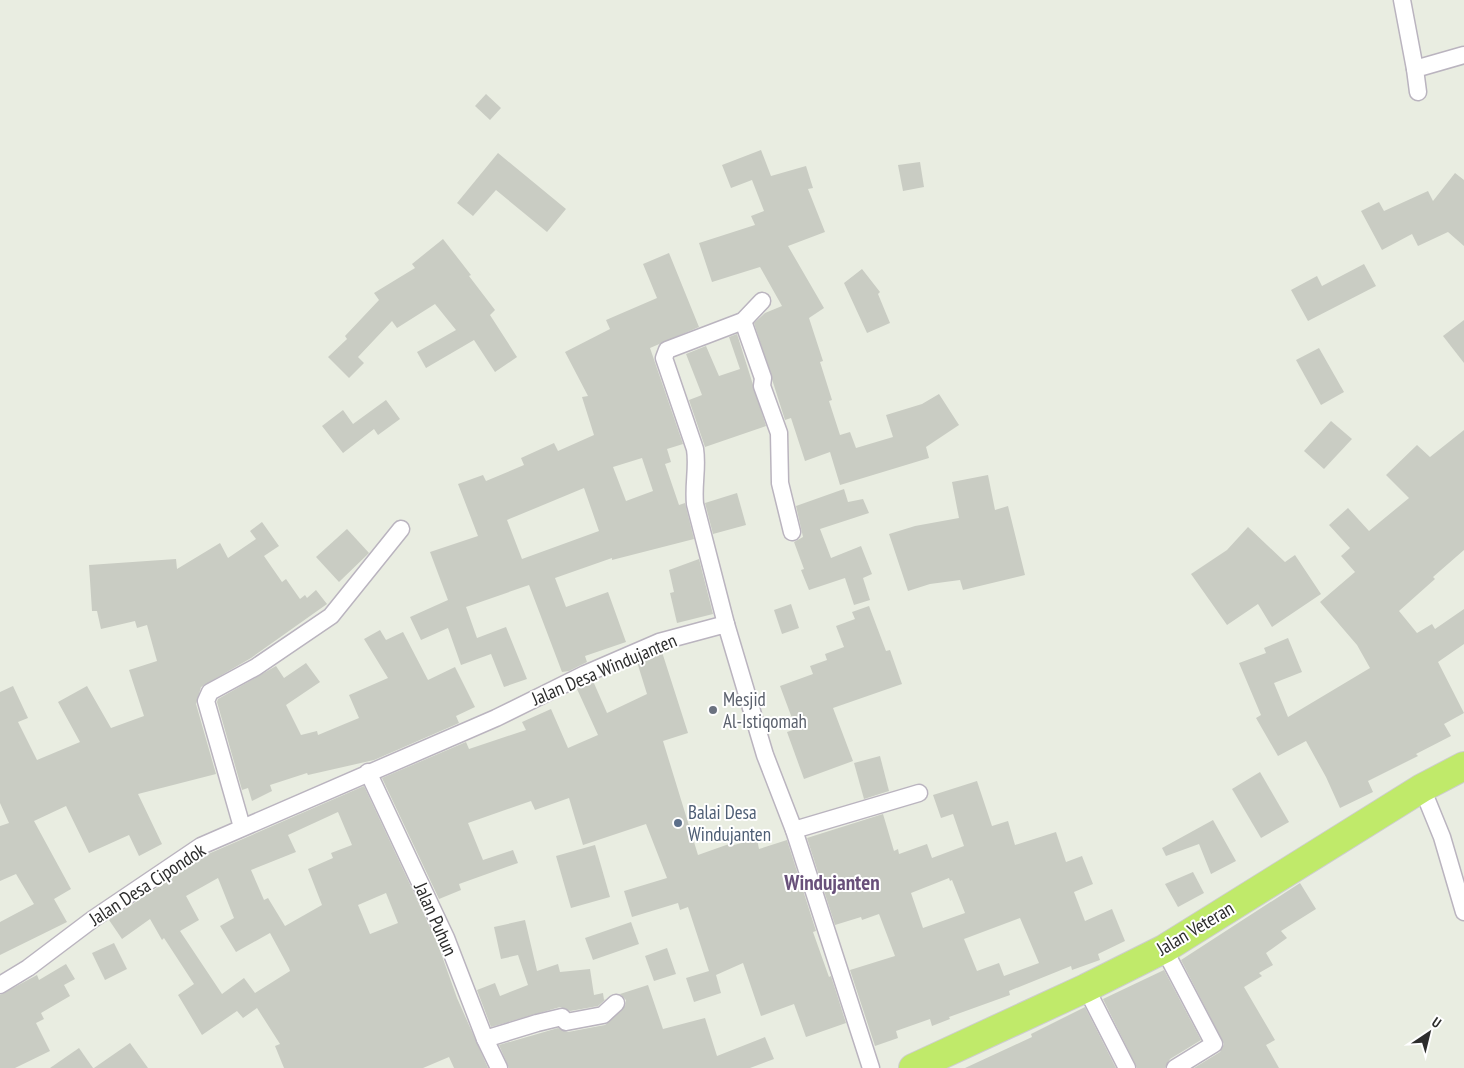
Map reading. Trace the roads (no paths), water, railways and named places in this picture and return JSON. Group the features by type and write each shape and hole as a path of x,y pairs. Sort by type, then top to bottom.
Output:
{"highway":[{"name":"Jalan Veteran","path":"913,1068 1086,988 1164,949 1422,788 1464,766"}],"street":[{"path":"1402,0 1418,92"},
{"path":"1414,69 1464,54"},
{"path":"762,301 743,321 667,350 664,358 695,449 697,462 693,484 695,504 726,624 765,755 794,830 871,1068"},
{"path":"743,321 763,378 762,386 780,433 780,483 792,532"},
{"path":"242,827 206,701 208,696 214,689 256,667 331,616 401,529"},
{"name":"Jalan Desa Windujanten","path":"304,800 496,718 585,674 659,642 726,624"},
{"name":"Jalan Puhun","path":"368,772 446,938 485,1040 499,1068"},
{"path":"1422,788 1442,837 1464,912"},
{"path":"794,830 919,793"},
{"name":"Jalan Desa Cipondok","path":"0,985 28,968 147,882 201,846 304,800"},
{"path":"1164,949 1214,1044 1175,1068"},
{"path":"1086,988 1127,1068"},
{"path":"485,1040 562,1017 566,1022 603,1015 616,1003"}],"place":[{"name":"Mesjid Al-Istiqomah","path":"713,710"},
{"name":"Balai Desa Windujanten","path":"678,823"}],"district":[{"name":"Windujanten","path":"832,882"}]}
